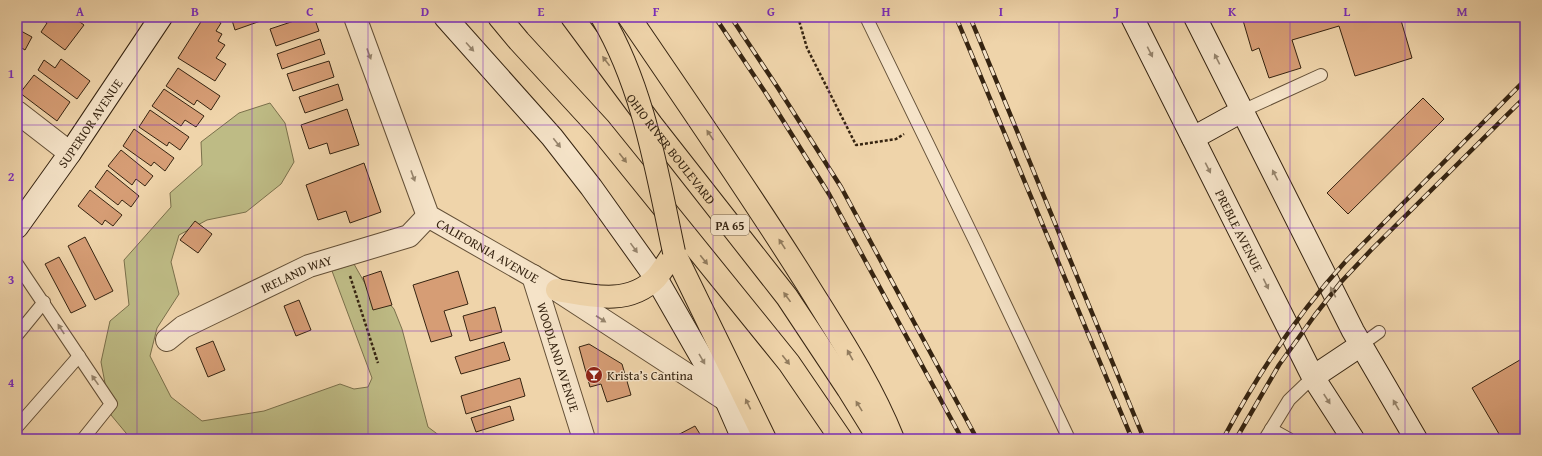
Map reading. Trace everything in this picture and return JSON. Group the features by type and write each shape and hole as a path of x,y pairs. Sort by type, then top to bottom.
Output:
{"highway":[{"path":"499,17 519,41 599,128"},
{"path":"514,17 599,128 789,363 841,439"},
{"name":"OHIO RIVER BOULEVARD","path":"572,17 652,125 787,297 879,439"},
{"path":"602,17 615,38 634,87 653,153 669,266 765,439"},
{"path":"629,17 788,254 837,332 883,414 893,439"},
{"path":"556,290 599,298 624,296 640,289 669,266"}],"street":[{"name":"SUPERIOR AVENUE","path":"17,227 70,154 161,17"},
{"name":"CALIFORNIA AVENUE","path":"355,17 428,216 556,290 726,400"},
{"path":"445,17 552,137 591,187 669,266 744,439"},
{"name":"PREBLE AVENUE","path":"1132,17 1313,377 1353,439"},
{"path":"1196,17 1361,345 1416,439"},
{"path":"1193,138 1242,111"},
{"path":"17,112 70,154"},
{"name":"IRELAND WAY","path":"167,340 183,327 309,266 409,236 428,216"},
{"name":"WOODLAND AVENUE","path":"533,276 584,439"},
{"path":"1313,377 1361,345"}],"lane":[{"path":"866,17 1069,439"},
{"path":"1242,111 1321,75"},
{"path":"17,264 112,404 83,439"},
{"path":"17,335 44,302"},
{"path":"1361,345 1379,332"},
{"path":"17,427 79,356"},
{"path":"1289,439 1268,434 1289,400 1313,377"}],"path":[{"path":"798,17 807,48 856,145 896,139 918,125"},
{"path":"344,256 378,363"}],"shaded area":[{"path":"270,103 285,123 294,162 281,184 246,212 207,220 179,235 171,262 179,294 157,328 150,356 171,397 202,421 264,411 340,384 354,389 368,387 372,378 332,271 354,264 367,287 384,297 394,309 402,329 428,427 444,439 131,439 111,415 101,362 110,321 129,305 124,260 171,207 170,193 202,165 201,142 239,113"}],"building":[{"path":"39,17 73,17 84,25 65,50 41,32 47,23"},
{"path":"204,17 212,17 221,23 216,31 222,34 218,41 225,45 216,58 226,64 215,81 178,58"},
{"path":"231,17 272,17 235,30"},
{"path":"306,17 314,17 319,31 276,46 270,29"},
{"path":"1242,17 1400,17 1412,58 1355,76 1339,26 1292,40 1301,68 1269,78 1259,48 1252,51"},
{"path":"21,31 32,37 25,50 17,45 17,38"},
{"path":"320,39 325,54 282,69 277,54"},
{"path":"61,59 90,81 77,99 38,70 44,60 55,68"},
{"path":"329,61 334,77 293,91 287,74"},
{"path":"178,68 220,96 211,110 197,100 194,105 166,86"},
{"path":"34,75 70,102 57,121 20,93"},
{"path":"338,84 343,100 305,113 299,97"},
{"path":"164,89 204,116 196,127 185,120 181,126 152,106"},
{"path":"1423,98 1444,119 1348,214 1327,193"},
{"path":"347,109 359,145 330,154 327,143 309,149 301,125"},
{"path":"150,110 189,137 180,150 169,142 167,146 139,127"},
{"path":"134,129 174,158 165,171 154,162 151,166 123,146"},
{"path":"121,150 153,176 145,186 136,179 132,185 108,166"},
{"path":"364,163 381,212 350,223 346,211 318,220 306,185"},
{"path":"107,170 139,196 131,207 122,200 118,205 95,187"},
{"path":"90,190 122,215 113,226 105,220 102,225 78,206"},
{"path":"195,221 212,234 198,253 180,240"},
{"path":"85,237 113,291 95,300 68,246"},
{"path":"59,257 86,306 71,313 45,264"},
{"path":"381,271 392,305 373,310 363,277"},
{"path":"458,271 468,304 444,311 452,336 431,342 413,285"},
{"path":"299,300 311,330 296,336 284,306"},
{"path":"495,307 502,332 470,341 463,316"},
{"path":"213,341 225,370 208,377 196,348"},
{"path":"504,342 510,360 461,374 455,357"},
{"path":"589,344 622,364 631,395 607,402 601,384 590,387 579,347"},
{"path":"1525,357 1525,439 1502,439 1472,388"},
{"path":"520,378 525,396 466,414 461,396"},
{"path":"510,406 514,420 476,432 471,418"},
{"path":"695,426 703,439 670,439"}],"railway":[{"path":"715,17 767,95 829,194 962,439"},
{"path":"731,17 841,187 977,439"},
{"path":"956,17 1132,439"},
{"path":"970,17 1144,439"},
{"path":"1223,439 1279,346 1295,323 1329,281 1346,261 1525,80"},
{"path":"1236,439 1279,365 1341,282 1372,249 1525,97"}],"place":[{"name":"Krista’s Cantina","path":"594,375"}]}
